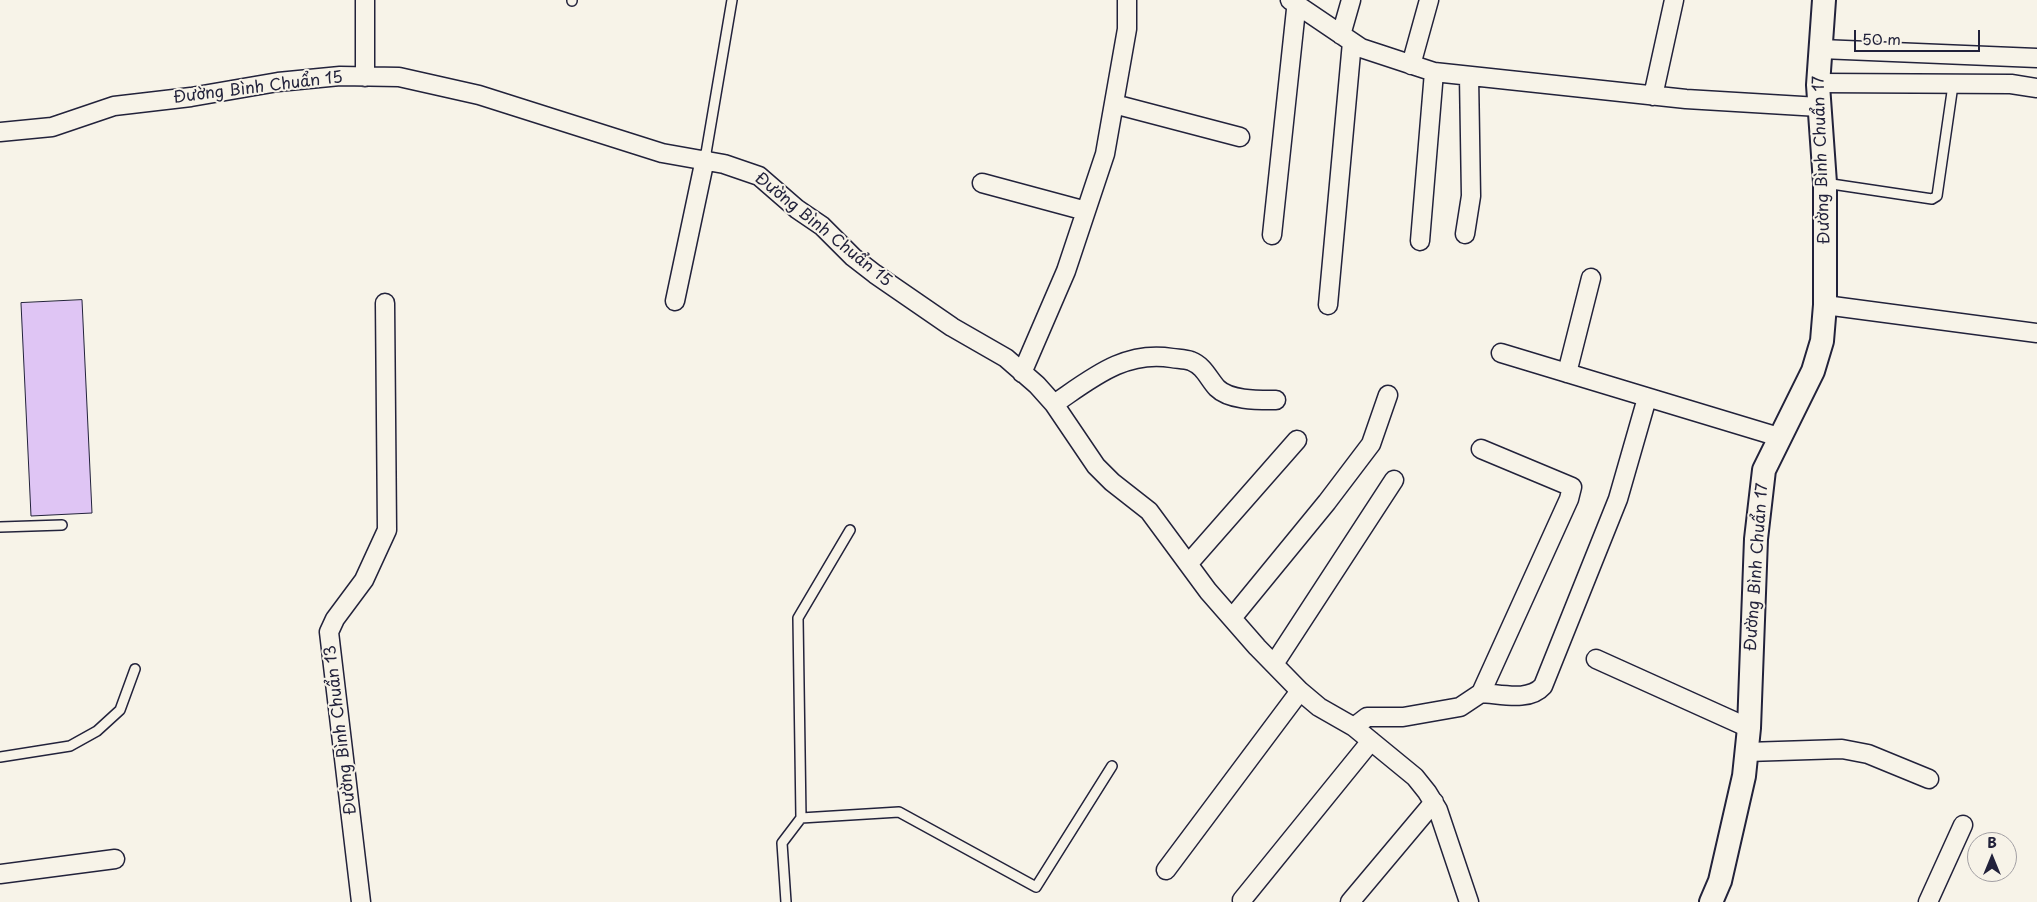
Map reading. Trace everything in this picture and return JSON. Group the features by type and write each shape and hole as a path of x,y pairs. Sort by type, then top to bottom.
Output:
{"street":[{"path":"365,0 365,76"},
{"path":"1022,373 1066,271 1105,154 1126,28 1126,0"},
{"path":"1328,305 1351,0"},
{"path":"1411,64 1429,0"},
{"path":"1653,96 1674,0"},
{"name":"Đường Bình Chuẩn 17","path":"1711,902 1720,881 1744,776 1749,728 1758,508 1764,470 1813,371 1822,341 1825,305 1825,183 1818,83 1824,0"},
{"path":"1272,235 1294,2 1361,48 1434,72 1653,96 1819,107"},
{"path":"1821,50 2037,58"},
{"path":"1420,241 1434,72"},
{"name":"Đường Bình Chuẩn 15","path":"0,132 52,126 114,106 191,98 278,82 340,76 399,77 479,95 662,152 737,167 759,176 797,210 822,226 853,257 875,274 952,327 1006,358 1037,385 1054,404 1096,466 1112,482 1149,511 1208,591 1300,691 1318,707 1354,727 1415,777 1438,810 1469,902"},
{"path":"1465,234 1471,196 1469,76"},
{"path":"1818,83 2002,84 2037,88"},
{"path":"1114,104 1240,137"},
{"path":"674,301 705,160"},
{"path":"982,183 1086,211"},
{"path":"1567,373 1591,278"},
{"name":"Đường Bình Chuẩn 13","path":"361,902 329,632 335,619 364,580 387,530 385,303"},
{"path":"1825,305 2037,333"},
{"path":"1501,353 1779,437"},
{"path":"1054,404 1108,368 1132,358 1162,356 1190,361 1204,370 1218,389 1243,399 1276,400"},
{"path":"1232,618 1327,502 1371,444 1388,395"},
{"path":"1481,693 1523,696 1536,694 1543,686 1618,499 1647,398"},
{"path":"1189,563 1297,440"},
{"path":"1354,727 1367,717 1403,717 1460,707 1481,693 1569,499 1572,487 1481,449"},
{"path":"1274,664 1394,480"},
{"path":"1596,658 1749,728"},
{"path":"1166,870 1300,691"},
{"path":"1242,900 1371,741"},
{"path":"1746,752 1842,749 1868,754 1929,779"},
{"path":"1350,902 1434,802"},
{"path":"1928,902 1963,825"},
{"path":"0,874 115,859"}],"lane":[{"path":"705,160 732,0"},
{"path":"1825,183 1932,199 1937,196 1952,92"},
{"path":"0,526 62,525"},
{"path":"786,902 782,843 802,818 798,618 850,530"},
{"path":"0,757 70,746 97,731 120,710 135,669"},
{"path":"802,818 899,812 1036,887 1112,766"}],"building":[{"path":"82,300 92,513 31,516 21,303"}]}
